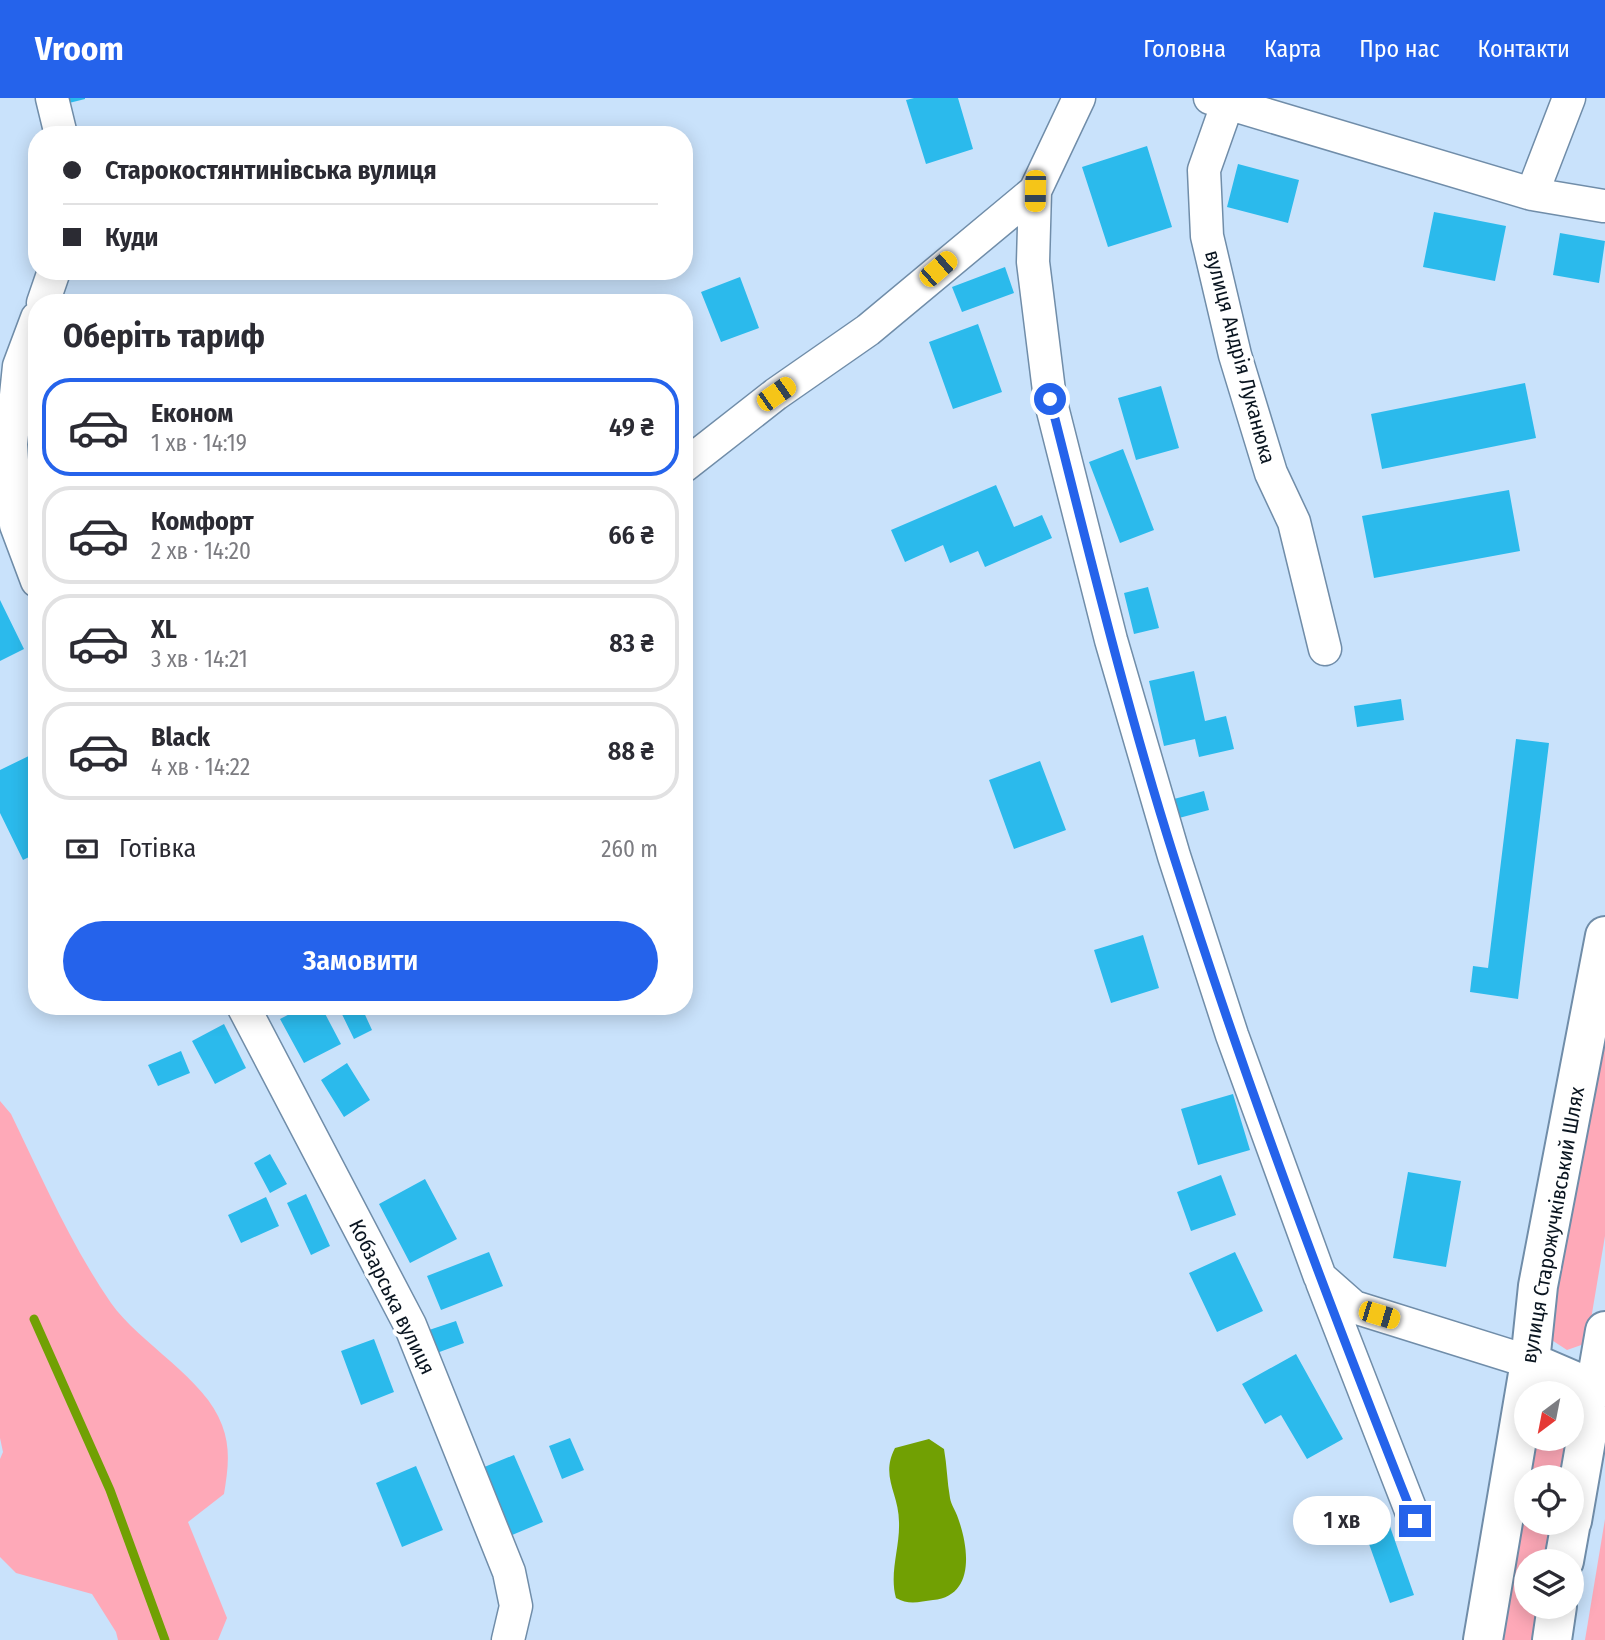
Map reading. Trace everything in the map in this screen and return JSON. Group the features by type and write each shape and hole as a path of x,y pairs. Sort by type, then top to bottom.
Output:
{"main road":[{"name":"вулиця Старожучківський Шлях","path":"1483,1640 1530,1362 1538,1286 1605,936"},
{"path":"1581,1465 1605,1331"},
{"path":"1530,1362 1595,1390"},
{"path":"1552,1640 1555,1619"}],"street":[{"path":"52,98 59,126"},
{"path":"1079,98 1066,118 1035,191 1033,262 1050,399 1111,640 1174,856 1224,1010 1320,1277 1415,1521"},
{"path":"1532,194 1569,98"},
{"path":"1219,100 1532,194 1603,206"},
{"name":"вулиця Андрія Луканюка","path":"1219,100 1204,170 1207,236 1235,355 1271,473 1294,522 1325,649"},
{"path":"693,459 776,394 868,330 1035,191"},
{"path":"28,342 19,366 11,444 16,525 28,557"},
{"name":"Кобзарська вулиця","path":"248,1015 410,1325 509,1573 516,1605 508,1640"},
{"path":"1320,1277 1354,1307 1530,1362"}],"shaded area":[{"path":"1605,1013 1605,1236 1587,1343 1567,1350 1547,1337"},
{"path":"0,1101 11,1114 70,1235 111,1303 123,1318 202,1392 222,1425 228,1451 224,1494 188,1522 227,1618 218,1640 118,1640 116,1632 92,1594 16,1573 0,1557 0,1459 3,1452 0,1438"},
{"path":"929,1439 944,1449 951,1501 965,1543 965,1569 956,1590 947,1597 909,1602 896,1598 894,1589 899,1522 889,1468 895,1448"},
{"path":"1530,1451 1567,1451 1564,1465 1528,1465"},
{"path":"1605,1519 1605,1640 1585,1640"},
{"path":"1516,1535 1553,1535 1550,1549 1514,1549 1514,1619 1539,1619 1535,1640 1499,1640"}],"building":[{"path":"64,98 85,98 85,99 65,104"},
{"path":"958,98 973,149 926,164 906,100"},
{"path":"1147,146 1172,227 1108,247 1082,167"},
{"path":"1238,164 1299,180 1288,223 1227,207"},
{"path":"1434,212 1506,226 1495,281 1423,267"},
{"path":"1560,233 1605,241 1599,283 1553,275"},
{"path":"1005,267 1014,293 962,312 952,287"},
{"path":"740,277 759,328 721,342 701,292"},
{"path":"978,324 1002,392 953,409 929,342"},
{"path":"1525,383 1536,438 1382,469 1371,414"},
{"path":"1161,386 1179,448 1136,460 1118,398"},
{"path":"1123,449 1154,530 1120,543 1089,462"},
{"path":"996,485 1014,527 1042,515 1052,538 985,567 978,551 950,563 943,545 905,562 891,530"},
{"path":"1509,490 1520,551 1374,578 1362,516"},
{"path":"1148,587 1159,628 1134,634 1124,593"},
{"path":"0,600 24,649 0,661"},
{"path":"1194,671 1205,721 1226,716 1234,749 1199,757 1195,739 1164,746 1149,681"},
{"path":"1401,699 1404,720 1357,727 1354,706"},
{"path":"1516,739 1549,743 1518,999 1470,992 1473,966 1488,968"},
{"path":"28,756 28,858 23,860 0,813 0,770"},
{"path":"1040,761 1066,830 1014,849 989,780"},
{"path":"1204,791 1209,810 1179,818 1174,799"},
{"path":"1143,935 1159,988 1111,1003 1094,950"},
{"path":"288,1015 326,1015 341,1044 304,1063 280,1019"},
{"path":"342,1015 365,1015 372,1030 354,1039"},
{"path":"224,1024 246,1068 215,1084 192,1041"},
{"path":"181,1051 190,1073 158,1086 148,1065"},
{"path":"347,1063 370,1100 344,1117 321,1080"},
{"path":"1233,1094 1250,1150 1198,1165 1181,1109"},
{"path":"270,1154 287,1184 270,1193 254,1163"},
{"path":"1408,1172 1461,1181 1446,1267 1393,1258"},
{"path":"1221,1175 1236,1215 1191,1231 1177,1192"},
{"path":"425,1179 457,1239 410,1263 379,1204"},
{"path":"306,1194 330,1246 311,1255 287,1203"},
{"path":"266,1197 279,1226 241,1243 228,1215"},
{"path":"489,1252 503,1286 441,1310 427,1276"},
{"path":"1235,1252 1263,1311 1217,1332 1189,1273"},
{"path":"456,1321 464,1343 434,1354 426,1331"},
{"path":"374,1339 394,1392 361,1405 341,1351"},
{"path":"1296,1354 1343,1439 1307,1459 1281,1415 1265,1424 1242,1384"},
{"path":"570,1438 584,1470 562,1479 549,1446"},
{"path":"514,1455 543,1522 505,1538 477,1470"},
{"path":"416,1466 443,1530 402,1547 376,1483"},
{"path":"1387,1518 1414,1595 1390,1603 1363,1527"}],"waterway":[{"path":"34,1319 110,1490 165,1640"}],"route":[{"path":"1050,399 1111,640 1174,856 1232,1035 1320,1277 1415,1521"}]}
